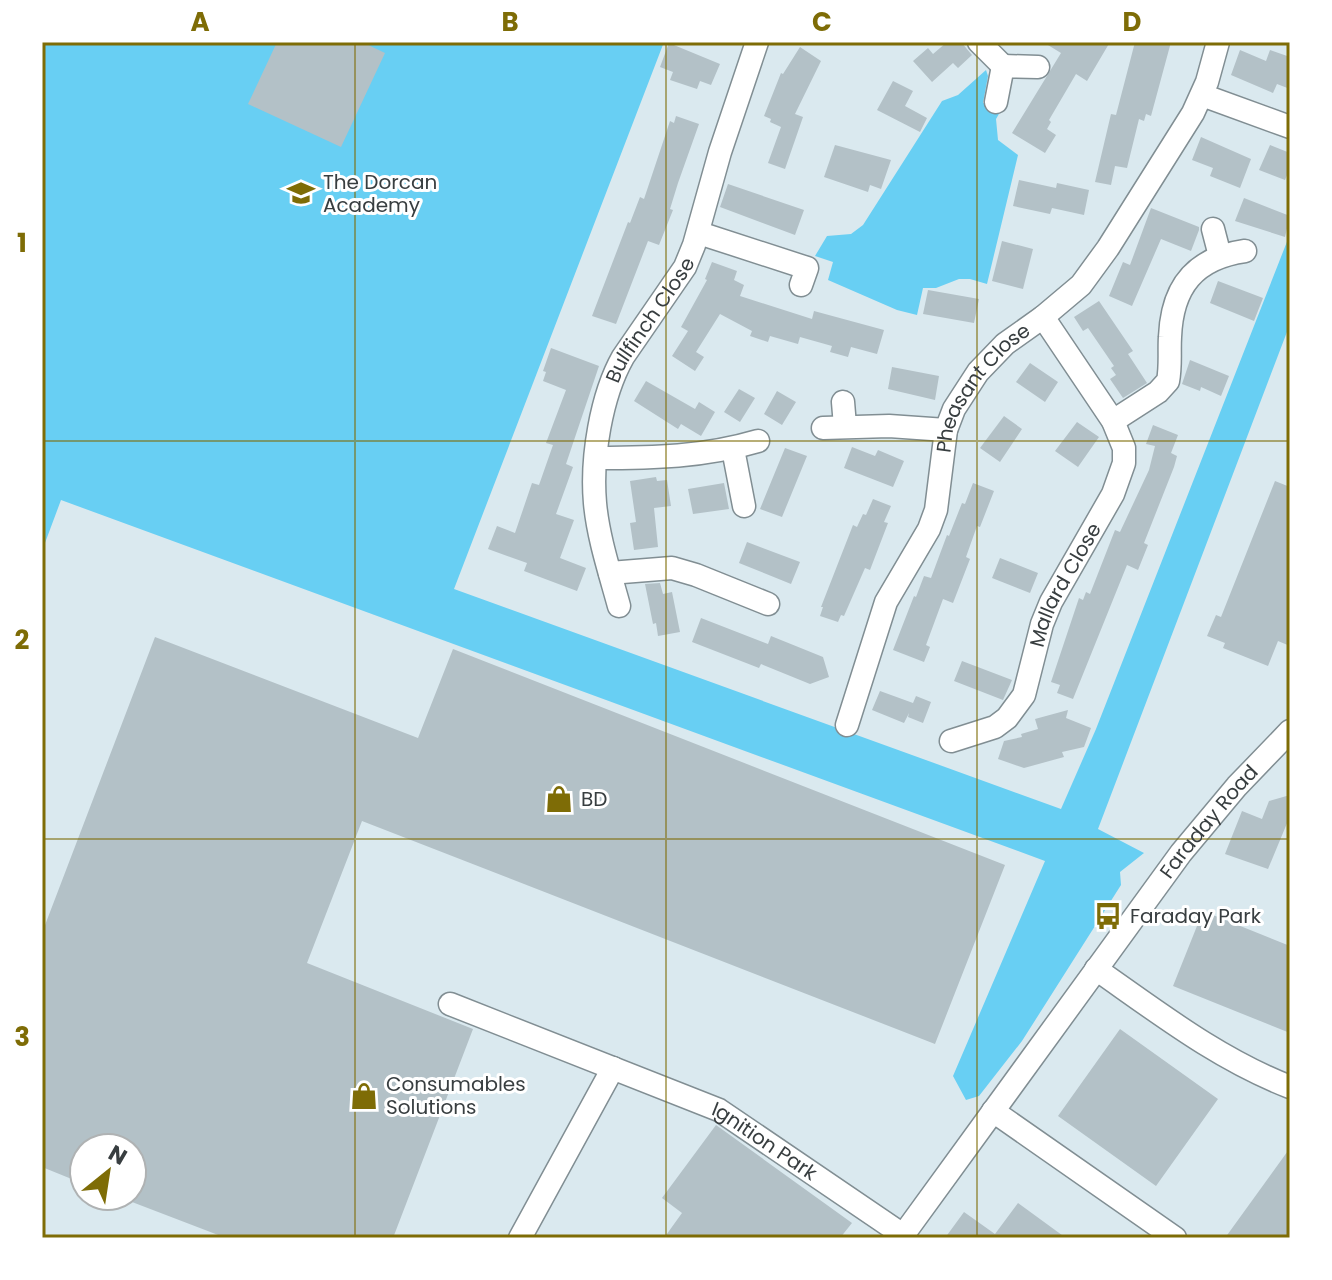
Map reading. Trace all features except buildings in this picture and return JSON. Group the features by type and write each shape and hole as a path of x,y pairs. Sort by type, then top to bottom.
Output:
{"street":[{"name":"Bullfinch Close","path":"619,606 595,504 600,423 614,373 632,341 685,267 699,233 703,205 757,42"},
{"path":"979,42 1003,66 1038,67"},
{"name":"Pheasant Close","path":"847,725 886,602 929,529 936,510 946,430 954,409 978,372 1005,344 1081,285 1108,248 1202,95 1218,42"},
{"path":"996,102 1003,66"},
{"path":"1202,95 1290,127"},
{"path":"1213,229 1220,256"},
{"path":"699,233 807,268 801,285"},
{"path":"1113,421 1158,392 1168,381 1175,303 1192,274 1201,265 1220,256 1245,251"},
{"name":"Mallard Close","path":"951,741 979,745 1007,718 1024,695 1042,624 1051,602 1121,477 1124,448 1113,421 1043,317"},
{"path":"843,402 834,427 917,426 946,430"},
{"path":"597,458 681,457 733,449 758,441"},
{"path":"733,449 744,506"},
{"path":"610,573 672,568 768,604"},
{"name":"Faraday Road","path":"902,1236 1209,819 1290,731"},
{"path":"1096,969 1202,1043 1241,1066 1290,1087"},
{"name":"Ignition Park","path":"450,1004 735,1119 902,1236"},
{"path":"520,1238 613,1068"},
{"path":"993,1111 1175,1238"}],"shaded area":[{"name":"The Dorcan Academy","path":"42,42 664,42 454,589 1061,809 1096,729 1290,234 1290,324 1098,829 1144,853 1120,872 1121,885 1022,1041 979,1096 966,1100 953,1076 1045,861 61,500 42,551"},
{"path":"986,70 988,76 983,103 1003,107 996,119 998,140 1018,155 987,284 959,279 936,288 923,288 917,315 897,310 828,280 833,262 815,256 827,236 851,234 863,225 942,101 958,95"}],"place":[{"name":"The Dorcan Academy","path":"301,193"},
{"name":"BD","path":"559,799"},
{"name":"Faraday Park","path":"1108,916"},
{"name":"Consumables Solutions","path":"364,1096"}]}
